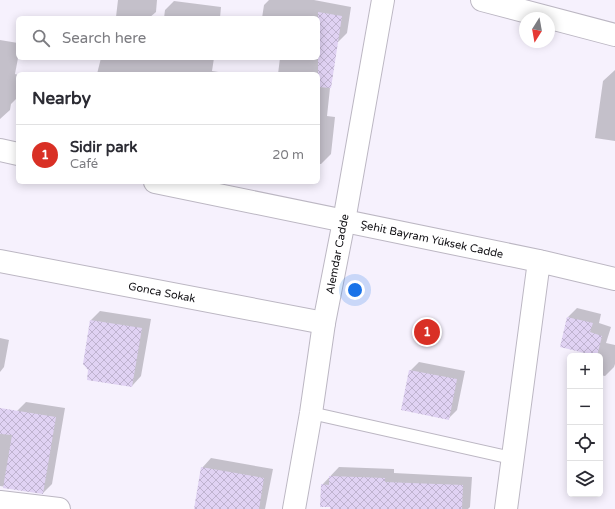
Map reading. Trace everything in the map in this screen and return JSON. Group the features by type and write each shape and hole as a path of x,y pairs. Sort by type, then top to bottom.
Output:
{"street":[{"name":"Alemdar Cadde","path":"294,509 311,413 324,323 344,221 383,0"},
{"path":"482,0 615,35"},
{"path":"0,150 16,154"},
{"name":"Şehit Bayram Yüksek Cadde","path":"165,184 539,261 615,279"},
{"name":"Gonca Sokak","path":"0,261 324,323"},
{"path":"506,509 539,261"},
{"path":"0,502 59,509"}],"lane":[{"path":"311,413 512,458"}],"building":[{"path":"318,12 342,16 331,88 320,87 318,60 320,60 320,16 318,16"},
{"path":"567,317 593,323 590,332 602,336 598,353 585,353 560,347"},
{"path":"90,320 142,328 132,387 87,380 88,370 83,364"},
{"path":"409,370 457,379 449,420 401,410"},
{"path":"0,408 56,417 43,494 3,488 12,435 0,434"},
{"path":"201,467 264,478 259,509 194,509"},
{"path":"329,476 385,478 385,482 463,485 462,509 330,509 330,507 320,507 321,484 329,485"}],"place":[{"name":"Sidir park","path":"427,332"}]}
